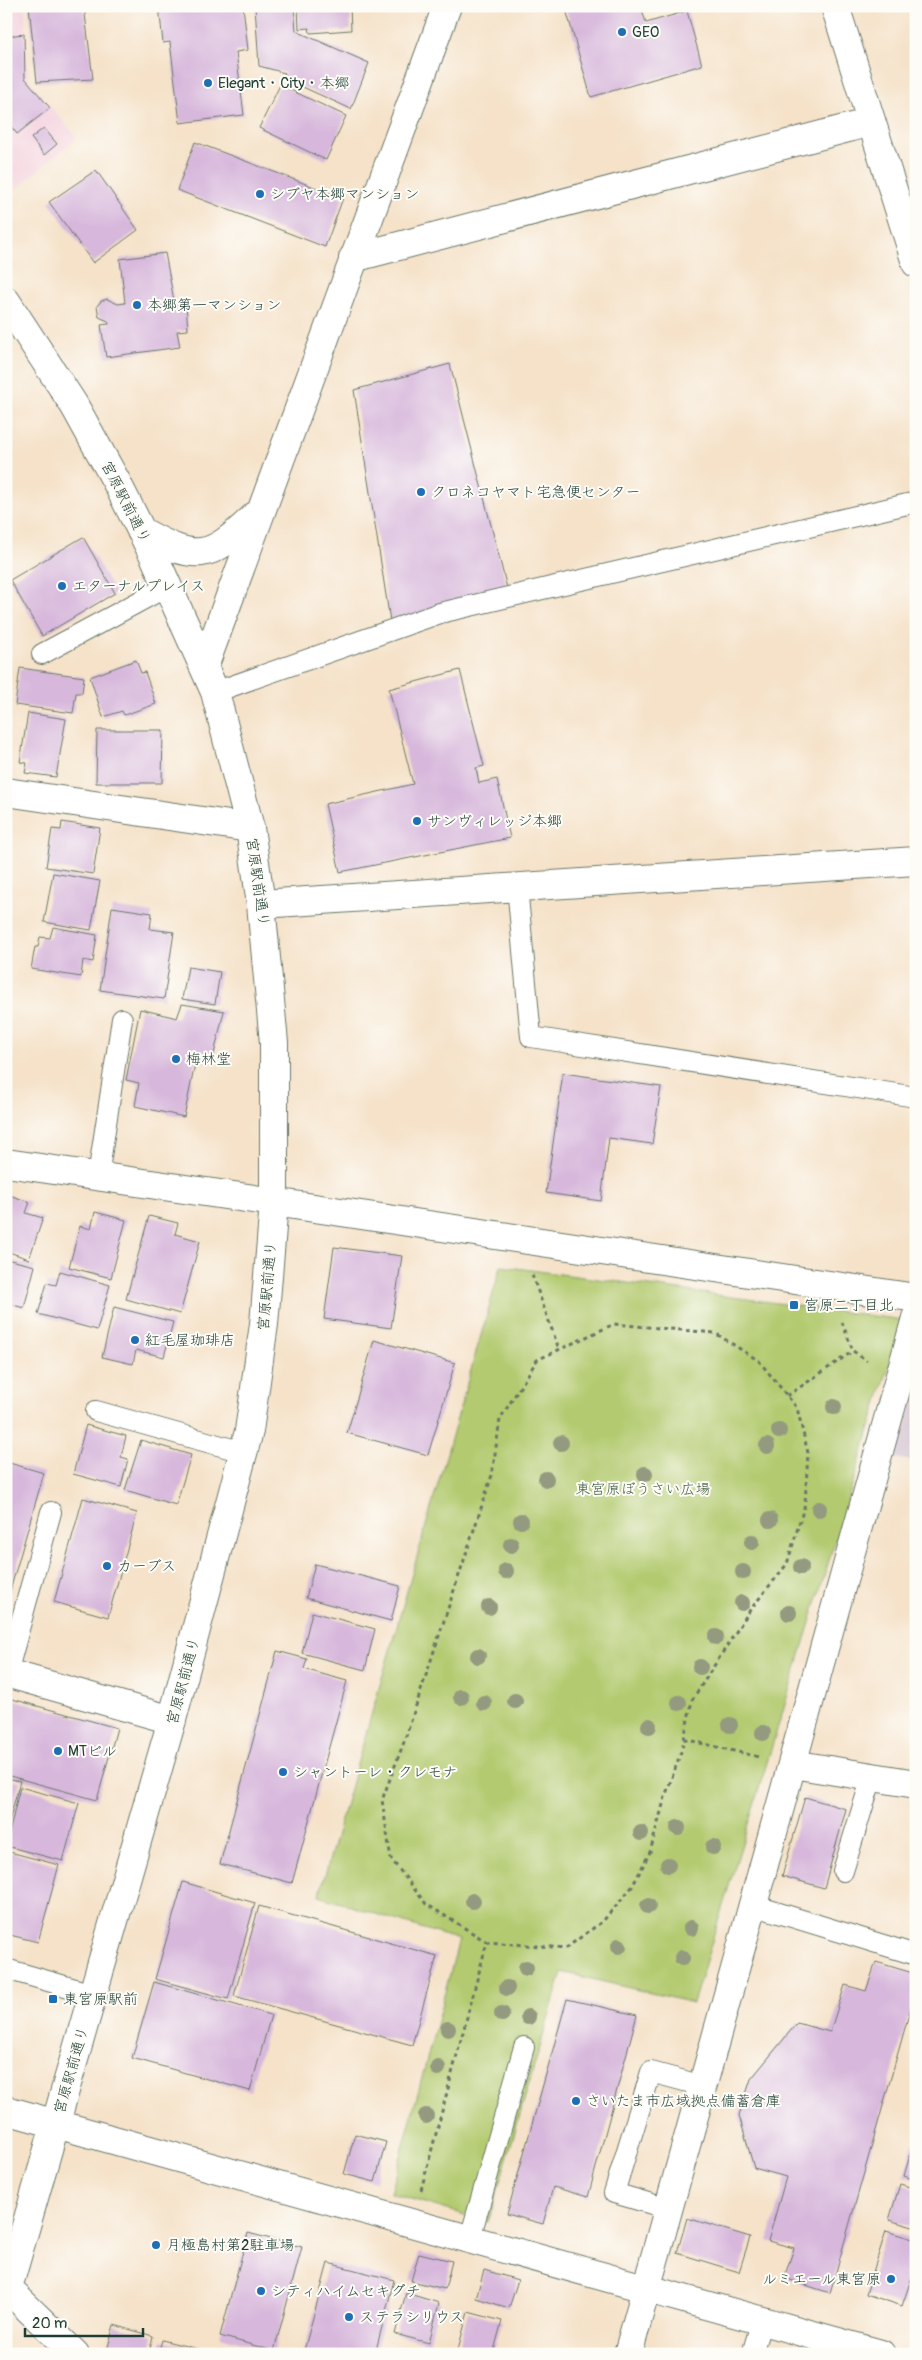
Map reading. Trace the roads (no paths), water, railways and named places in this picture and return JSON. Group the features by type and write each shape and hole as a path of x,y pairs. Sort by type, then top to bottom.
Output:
{"street":[{"path":"204,667 447,6"},
{"path":"835,6 915,257"},
{"path":"353,258 872,122"},
{"name":"宮原駅前通り","path":"7,2292 172,1720 224,1531 249,1431 264,1324 274,1202 274,1043 262,904 250,828 215,692 168,586 141,531 74,405 8,308"},
{"path":"141,531 175,549 200,553 228,542 260,512"},
{"path":"6,792 250,828"},
{"path":"262,904 916,861"},
{"path":"6,1163 916,1298"},
{"path":"628,2354 916,1318"},
{"path":"7,1673 172,1720"},
{"path":"792,1764 916,1784"},
{"path":"6,2110 648,2287 881,2354"},
{"path":"7,2292 75,2354"}],"lane":[{"path":"215,692 440,613 916,502"},
{"path":"42,654 168,586"},
{"path":"517,886 531,1037 916,1097"},
{"path":"98,1176 122,1019"},
{"path":"96,1411 243,1452"},
{"path":"7,1673 51,1512"},
{"path":"843,1871 872,1777"},
{"path":"753,1905 916,1955"},
{"path":"6,1969 93,1994"},
{"path":"470,2238 524,2047"},
{"path":"669,2209 614,2193 651,2072 703,2086"},
{"path":"752,2354 762,2320"}],"place":[{"name":"GEO","path":"622,32"},
{"name":"Elegant・City・本郷","path":"208,83"},
{"name":"シブヤ本郷マンション","path":"260,194"},
{"name":"本郷第一マンション","path":"137,305"},
{"name":"クロネコヤマト宅急便センター","path":"421,492"},
{"name":"エターナルプレイス","path":"62,586"},
{"name":"サンヴィレッジ本郷","path":"417,821"},
{"name":"梅林堂","path":"176,1059"},
{"name":"宮原二丁目北","path":"794,1305"},
{"name":"紅毛屋珈琲店","path":"135,1340"},
{"name":"カーブス","path":"107,1566"},
{"name":"MTビル","path":"58,1751"},
{"name":"シャントーレ・クレモナ","path":"283,1772"},
{"name":"東宮原駅前","path":"53,1999"},
{"name":"さいたま市広域拠点備蓄倉庫","path":"576,2101"},
{"name":"月極島村第2駐車場","path":"156,2245"},
{"name":"ルミエール東宮原","path":"891,2279"},
{"name":"シティハイムセキグチ","path":"261,2291"},
{"name":"ステラシリウス","path":"349,2317"}],"park label":[{"name":"東宮原ぼうさい広場","path":"643,1489"}]}
